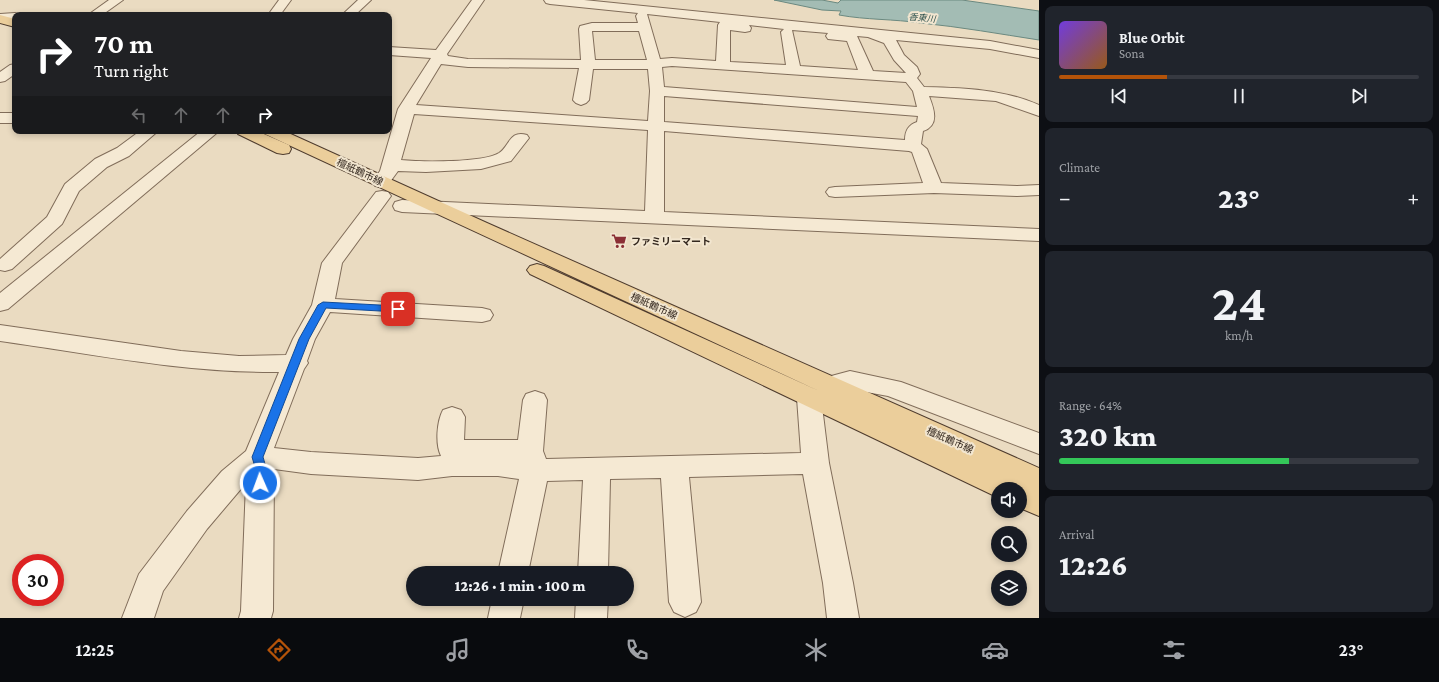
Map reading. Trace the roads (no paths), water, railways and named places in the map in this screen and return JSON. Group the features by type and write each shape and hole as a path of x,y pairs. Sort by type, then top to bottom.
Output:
{"main road":[{"path":"0,18 12,22"},
{"path":"0,26 12,29"},
{"name":"檀紙鶴市線","path":"252,134 389,187 438,208 819,391 994,482"},
{"name":"檀紙鶴市線","path":"277,134 819,391 1039,480"},
{"path":"1027,498 1039,504"}],"street":[{"path":"99,12 117,0"},
{"path":"276,12 285,0"},
{"path":"351,12 365,0"},
{"path":"389,187 404,105 478,0"},
{"path":"550,0 1017,49 1039,50"},
{"path":"0,18 12,17"},
{"path":"581,100 588,58 585,29 643,21 655,65 657,91 654,217"},
{"path":"723,65 724,25 852,38 867,75"},
{"path":"787,32 794,70"},
{"path":"859,32 864,35 889,40 899,57 912,70 913,74 910,78"},
{"path":"1017,49 1039,54"},
{"path":"392,51 440,54"},
{"path":"440,54 443,60 468,63 655,65 672,62 910,78 920,91 927,112 924,125 916,128 913,137 913,146"},
{"path":"0,78 12,70"},
{"path":"657,91 927,112"},
{"path":"920,91 996,97 1025,104 1039,111"},
{"path":"404,105 913,146 919,150 934,188"},
{"path":"0,118 12,118"},
{"path":"2,265 55,220 71,188 100,163 123,152 146,134"},
{"path":"0,304 207,134"},
{"path":"132,618 138,618 150,584 196,520 232,479 258,457 296,363 304,339 323,305 332,263 389,187 426,167 481,164 505,157 521,138"},
{"path":"389,187 438,208 1039,234"},
{"path":"835,192 934,188 1017,191 1039,190"},
{"path":"2,265 41,270"},
{"path":"323,305 482,315"},
{"path":"0,334 181,359 239,364 296,363"},
{"path":"843,618 838,583 815,463 819,391 850,380 892,388 1039,444"},
{"path":"514,566 533,460 535,400"},
{"path":"452,417 451,450 596,468 815,463"},
{"path":"258,457 311,463 418,469 452,465 498,465 533,460"},
{"path":"255,618 257,611 260,467 258,457"},
{"path":"674,466 685,602"},
{"path":"593,566 596,468"},
{"path":"504,618 507,606"},
{"path":"591,618 592,606"}],"water":[{"name":"香東川","path":"774,0 822,0 838,3 841,0 962,0 1039,11 1039,40 936,25 849,17 839,15 841,11 822,10"}],"place":[{"name":"ファミリーマート","path":"619,241"}]}
